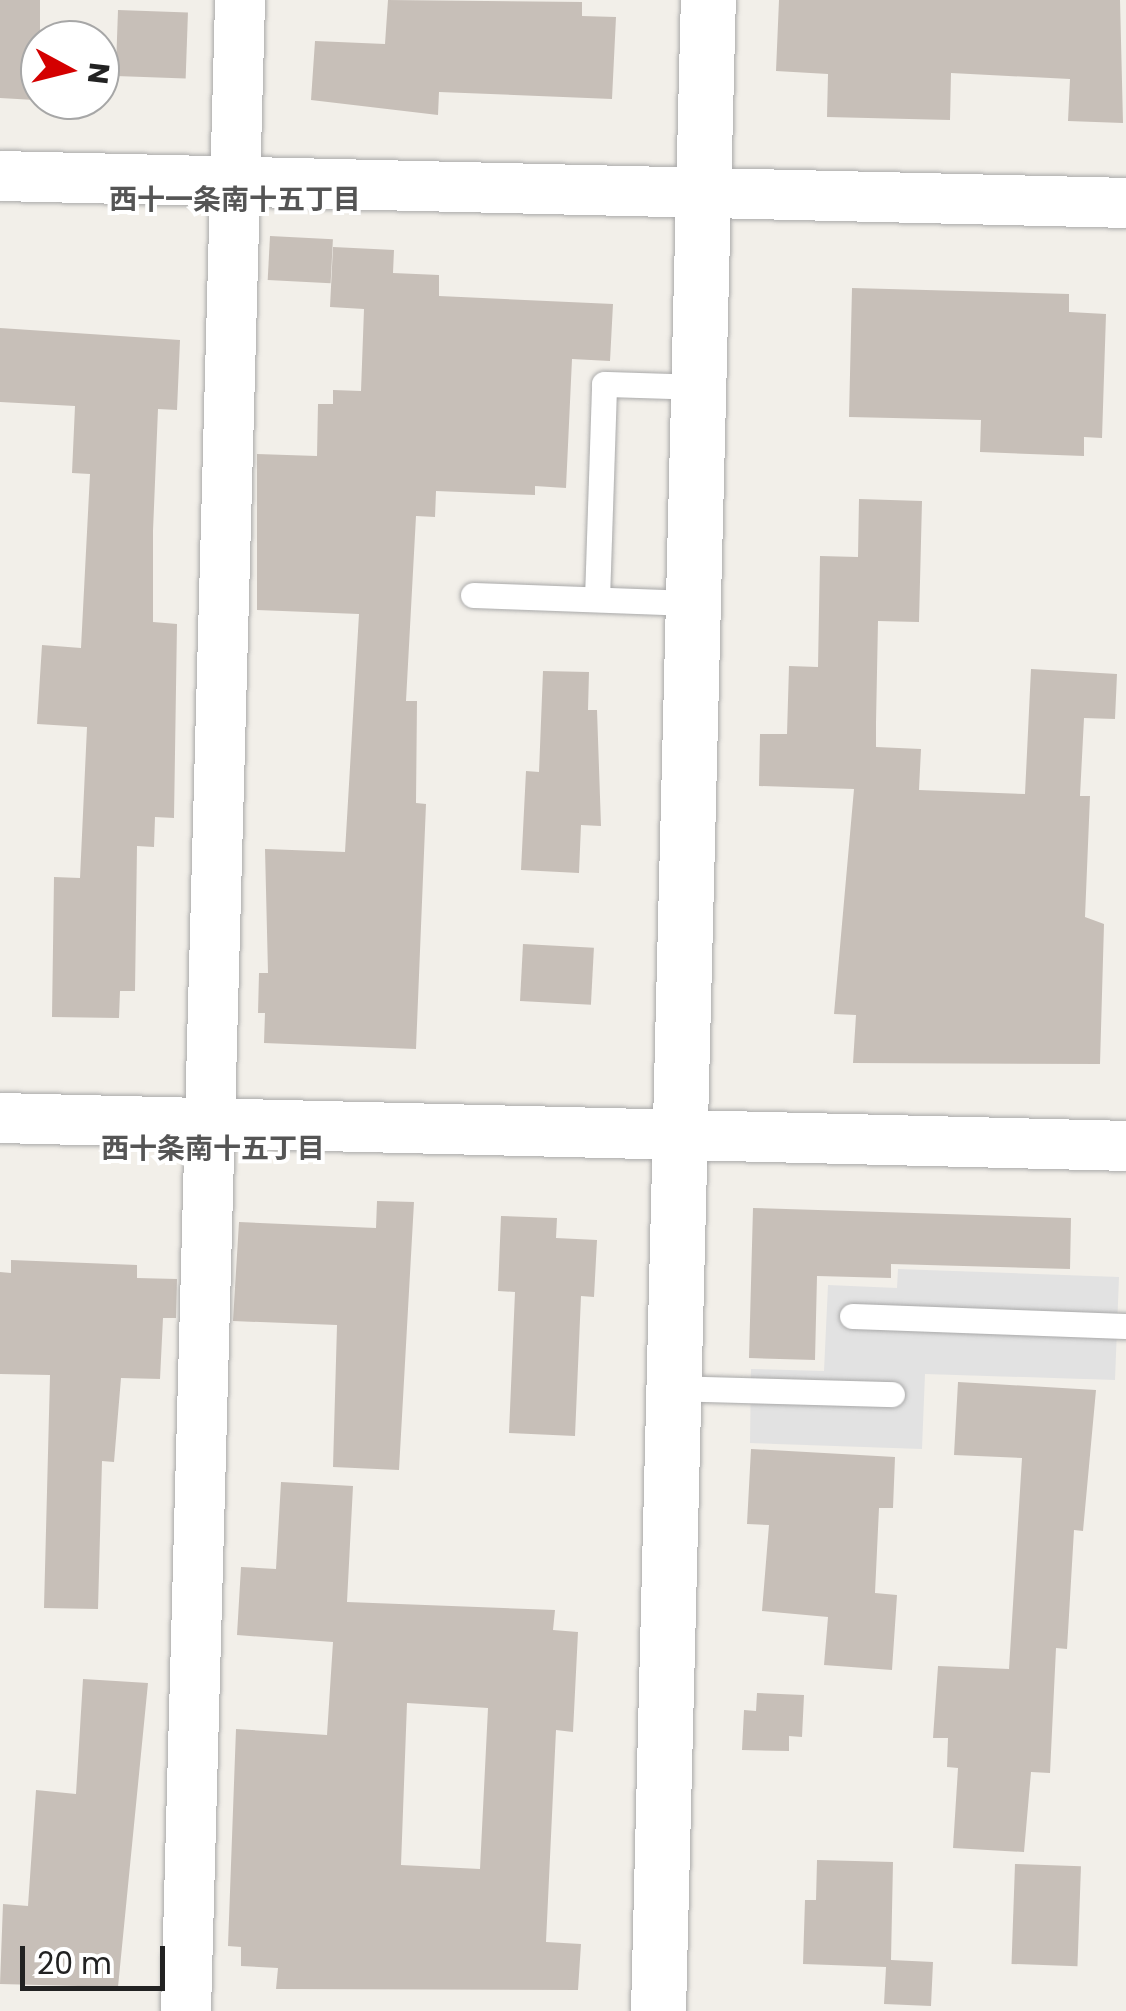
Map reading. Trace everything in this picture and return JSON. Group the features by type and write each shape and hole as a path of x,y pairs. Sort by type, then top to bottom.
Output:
{"street":[{"path":"186,2011 240,0"},
{"path":"658,2011 708,0"},
{"path":"0,176 1126,203"},
{"path":"0,1118 1126,1146"}],"lane":[{"path":"597,600 604,384 698,387"},
{"path":"472,595 692,603"},
{"path":"852,1316 1126,1326"},
{"path":"672,1388 892,1394"}],"shaded area":[{"path":"898,1269 1119,1277 1115,1380 925,1374 922,1449 750,1443 751,1369 824,1371 828,1285 897,1288"}],"building":[{"path":"0,0 40,0 40,20 20,20 20,99 0,98"},
{"path":"388,0 582,2 582,16 616,17 612,99 439,92 438,115 311,100 315,41 385,44"},
{"path":"779,0 1120,0 1123,123 1068,121 1070,79 951,73 950,120 827,117 828,74 776,71"},
{"path":"118,10 188,12 186,78 120,76"},
{"path":"270,236 333,239 331,283 268,280"},
{"path":"333,247 394,250 393,273 439,275 439,296 613,304 610,361 572,359 566,488 535,486 535,495 436,491 435,517 416,516 406,701 417,701 416,803 426,804 416,1049 264,1043 265,1013 258,1013 259,973 268,973 265,849 345,852 359,614 257,610 257,454 317,456 318,404 333,404 333,390 361,391 364,309 330,307"},
{"path":"852,288 1069,294 1069,312 1106,314 1102,438 1084,437 1084,456 980,452 981,420 849,417"},
{"path":"0,328 180,340 177,410 158,409 153,531 153,622 177,624 174,818 155,817 154,847 137,846 135,991 120,991 119,1018 52,1017 54,877 80,878 87,727 37,724 42,645 81,648 90,474 72,473 75,406 0,402"},
{"path":"859,499 922,501 919,622 878,621 876,723 876,747 921,749 919,790 1025,794 1031,669 1117,674 1115,719 1084,718 1080,796 1090,796 1085,917 1104,924 1100,1064 853,1063 856,1015 834,1014 854,789 759,786 760,734 787,734 789,666 818,667 820,556 858,557"},
{"path":"543,671 589,672 588,710 597,710 601,826 581,825 579,873 521,870 526,771 539,772"},
{"path":"523,944 594,948 591,1005 520,1001"},
{"path":"377,1201 414,1202 399,1470 333,1467 337,1325 233,1321 239,1222 376,1228"},
{"path":"753,1208 1071,1218 1070,1269 891,1264 891,1278 817,1276 815,1360 749,1358"},
{"path":"501,1216 557,1218 556,1238 597,1240 594,1297 581,1296 575,1436 509,1433 515,1292 498,1291"},
{"path":"11,1260 137,1265 137,1278 177,1279 176,1318 163,1318 160,1379 121,1378 114,1462 102,1461 98,1609 44,1608 50,1375 0,1374 0,1272 11,1273"},
{"path":"958,1382 1096,1390 1083,1531 1074,1530 1067,1649 1056,1648 1050,1773 1031,1772 1024,1852 953,1848 958,1768 947,1767 948,1738 933,1738 938,1666 1009,1669 1022,1458 954,1455"},
{"path":"751,1449 895,1457 893,1508 879,1508 875,1593 897,1595 892,1670 824,1665 828,1617 762,1611 769,1525 747,1524"},
{"path":"281,1482 353,1486 347,1602 555,1610 553,1630 578,1632 573,1732 556,1730 546,1942 581,1944 578,1990 276,1989 278,1968 241,1966 241,1947 228,1946 236,1729 327,1735 333,1642 237,1635 241,1567 276,1569","holes":["407,1703 488,1708 480,1869 401,1865"]},
{"path":"83,1679 148,1683 118,1987 0,1984 3,1904 28,1906 36,1790 76,1794"},
{"path":"757,1693 804,1695 802,1737 789,1736 789,1751 742,1750 744,1710 756,1711"},
{"path":"817,1860 893,1862 891,1960 933,1962 931,2006 884,2004 886,1967 803,1964 805,1900 816,1900"},
{"path":"1015,1864 1081,1866 1077,1966 1012,1964"}],"district":[{"name":"西十一条南十五丁目","path":"235,200"},
{"name":"西十条南十五丁目","path":"213,1149"}]}
